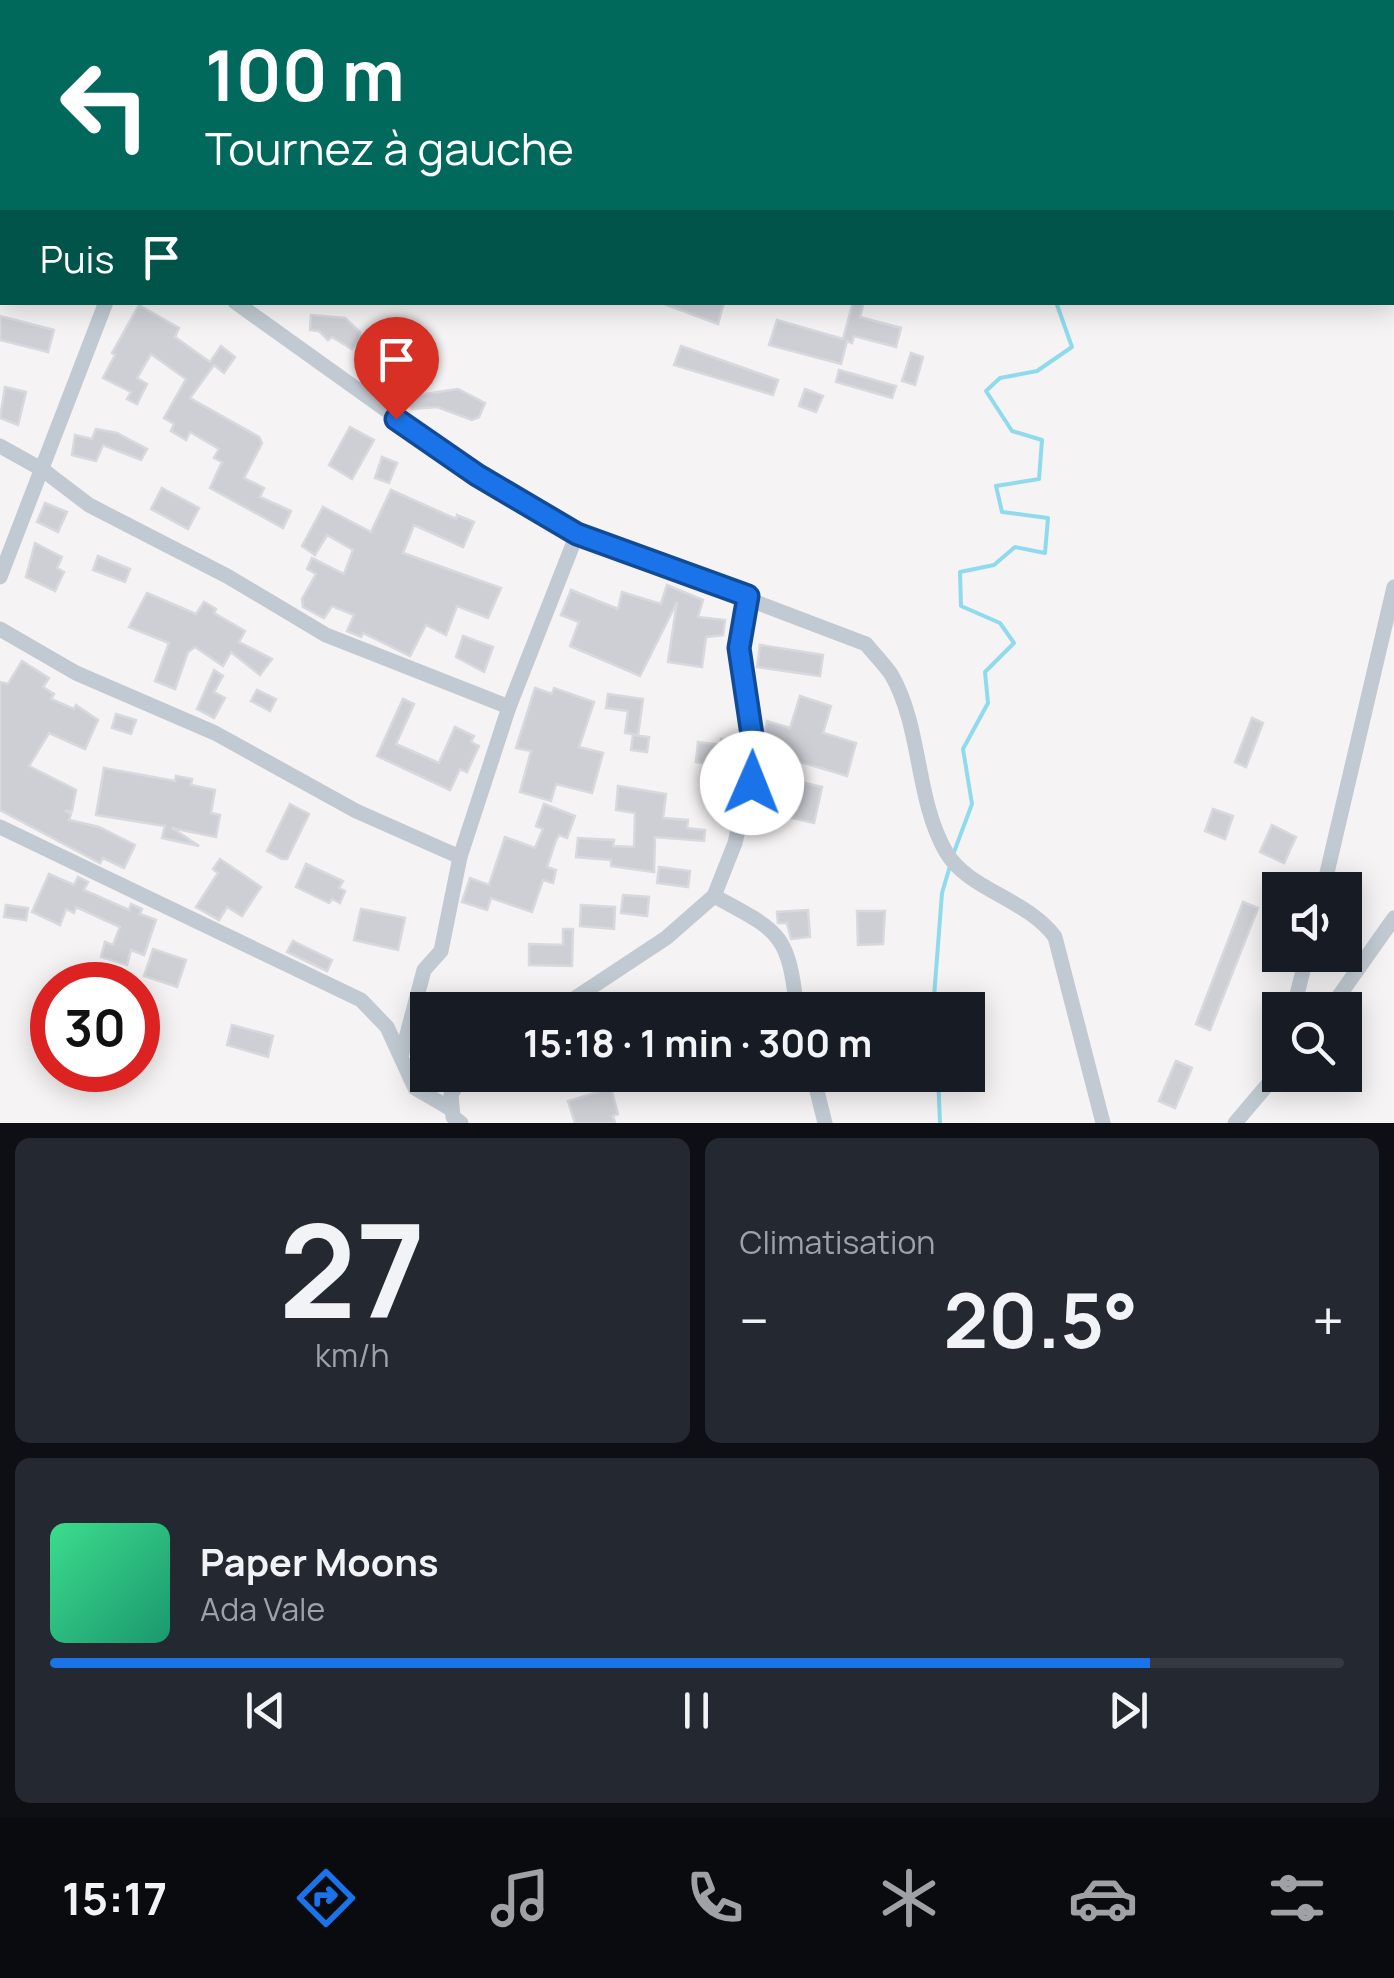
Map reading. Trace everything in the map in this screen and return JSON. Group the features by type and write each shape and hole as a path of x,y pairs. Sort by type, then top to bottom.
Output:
{"street":[{"path":"0,577 105,305"},
{"path":"239,305 477,475 577,534 866,644 891,675 935,830 948,856 966,874 1039,916 1054,937 1103,1123"},
{"path":"0,446 43,470 89,505 226,576 326,636 509,708"},
{"path":"402,1057 424,970 441,950 445,938 460,858 509,708 577,534"},
{"path":"1327,872 1394,588"},
{"path":"585,992 666,938 714,896 735,843 753,769 750,705 739,648 748,596"},
{"path":"0,629 76,673 216,733 356,811 460,858"},
{"path":"0,828 361,1000 382,1018 414,1088 456,1116"},
{"path":"714,896 771,927 788,950 795,992"},
{"path":"1342,992 1394,918"},
{"path":"1235,1123 1262,1089"},
{"path":"453,1092 456,1116"},
{"path":"817,1092 825,1123"}],"building":[{"path":"139,305 179,328 175,337 210,362 221,346 235,357 224,373 214,365 190,398 259,437 262,443 244,478 264,488 260,497 291,511 283,528 210,488 222,462 214,458 219,449 190,432 186,440 171,431 174,424 164,418 186,379 151,354 137,378 147,384 137,404 127,399 131,392 103,378"},
{"path":"667,305 723,305 718,324"},
{"path":"852,305 863,305 860,317 901,328 896,347 854,336 852,343 847,341 841,364 769,345 777,320 843,339"},
{"path":"311,315 345,318 360,332 360,339 352,349 332,337 328,340 319,331 310,330"},
{"path":"0,316 54,330 48,352 0,340"},
{"path":"681,346 778,380 773,395 674,365"},
{"path":"401,353 423,364 411,396 458,389 485,403 479,417 472,420 437,407 412,409 396,397 403,387 377,368 369,369 366,356"},
{"path":"911,353 923,357 915,385 902,381"},
{"path":"839,370 896,386 892,398 836,382"},
{"path":"5,387 26,392 18,425 0,418"},
{"path":"805,389 823,396 816,412 799,406"},
{"path":"350,427 374,440 352,479 329,465"},
{"path":"96,429 117,433 147,449 141,460 103,445 96,461 72,455 75,435 92,439"},
{"path":"382,457 397,463 389,483 375,478"},
{"path":"162,488 199,508 188,529 151,509"},
{"path":"391,490 456,519 457,515 474,522 463,547 414,525 403,553 501,588 488,618 457,606 446,635 426,625 410,656 363,633 361,637 347,631 354,615 332,606 324,618 303,607 302,599 316,574 307,569 312,558 344,574 353,550 327,535 315,555 302,546 323,507 371,532"},
{"path":"45,503 67,512 58,532 37,522"},
{"path":"35,543 62,557 57,568 64,572 55,591 26,577"},
{"path":"98,556 130,569 125,582 93,570"},
{"path":"667,585 703,600 698,617 725,620 723,635 706,637 702,667 668,662 677,602 640,676 570,646 579,622 561,615 571,590 618,609 622,592 661,604"},
{"path":"147,593 196,614 204,602 216,609 214,613 245,631 239,642 272,659 260,675 231,652 223,666 195,647 188,652 175,689 155,681 169,643 129,627"},
{"path":"463,636 493,647 484,672 456,657"},
{"path":"760,645 823,655 820,676 757,667"},
{"path":"22,661 49,678 43,687 54,694 51,699 74,709 76,705 98,720 85,749 49,733 29,766 76,790 72,811 65,811 71,814 69,820 99,827 135,845 124,868 103,858 100,863 0,810 0,682 8,684"},
{"path":"214,670 223,676 214,692 225,698 214,718 197,709"},
{"path":"535,688 552,694 554,688 594,702 579,747 603,753 592,793 556,784 551,801 520,792 531,751 516,748"},
{"path":"257,690 276,699 270,711 251,701"},
{"path":"608,694 643,699 638,735 625,733 628,711 606,708"},
{"path":"800,696 831,706 823,733 856,743 847,776 777,755 780,744 764,739 767,721 790,728"},
{"path":"403,699 414,704 396,744 439,763 455,727 474,736 471,742 479,746 467,772 460,769 450,790 377,756"},
{"path":"116,714 136,720 131,734 112,728"},
{"path":"1252,718 1263,723 1246,767 1235,762"},
{"path":"633,735 649,737 647,752 631,750"},
{"path":"721,739 738,741 739,767 696,762 698,742 721,745"},
{"path":"104,768 175,781 176,776 192,779 191,785 215,790 211,813 220,815 216,837 172,828 199,846 162,838 165,826 96,815"},
{"path":"788,779 822,787 814,823 780,815"},
{"path":"618,786 666,794 663,818 688,820 687,828 705,830 704,841 655,837 654,872 611,866 611,860 576,857 578,838 614,840 613,846 634,847 635,813 616,810"},
{"path":"290,804 309,814 287,859 282,859 267,851"},
{"path":"544,804 575,816 567,838 559,835 556,840 547,867 556,870 553,883 543,880 532,912 491,898 487,910 462,902 470,878 489,885 505,837 535,848 543,829 536,826"},
{"path":"1213,809 1233,816 1225,839 1205,831"},
{"path":"1272,825 1296,837 1284,863 1260,852"},
{"path":"220,859 261,887 242,916 227,907 219,920 196,907 218,873 213,869"},
{"path":"306,864 343,881 339,888 345,891 340,903 332,899 329,903 296,887"},
{"path":"659,867 690,871 688,887 657,883"},
{"path":"49,874 74,885 78,877 88,882 84,890 129,910 131,904 142,909 140,914 156,920 144,955 131,950 128,962 117,962 101,957 105,942 113,945 120,927 76,907 74,913 66,909 60,925 32,912"},
{"path":"623,895 649,897 647,916 621,913"},
{"path":"1243,902 1258,908 1210,1030 1196,1024"},
{"path":"6,905 28,908 26,920 4,917"},
{"path":"581,905 615,907 614,929 580,926"},
{"path":"361,909 405,918 398,950 354,940"},
{"path":"808,910 810,937 791,939 787,923 778,923 777,912"},
{"path":"857,911 885,911 883,944 858,945"},
{"path":"563,929 573,929 572,966 529,965 529,944 563,945"},
{"path":"293,941 332,960 327,971 287,952"},
{"path":"153,949 186,960 177,987 160,981 160,962 149,962"},
{"path":"232,1025 273,1036 268,1057 227,1045"},
{"path":"1176,1061 1192,1068 1175,1108 1159,1101"},
{"path":"612,1092 618,1114 613,1116 615,1123 575,1123 568,1101"}],"waterway":[{"path":"954,852 972,804 963,749 988,703 985,672 1014,643 1000,623 961,606 960,572 994,565 1015,547 1045,553 1048,518 1002,512 996,486 1039,479 1042,440 1012,431 986,391 1000,378 1037,371 1072,347 1057,305"},
{"path":"934,992 942,893 950,866"},
{"path":"939,1092 940,1123"}],"route":[{"path":"396,419 477,475 577,534 748,596 739,648 755,755 752,783"}]}
